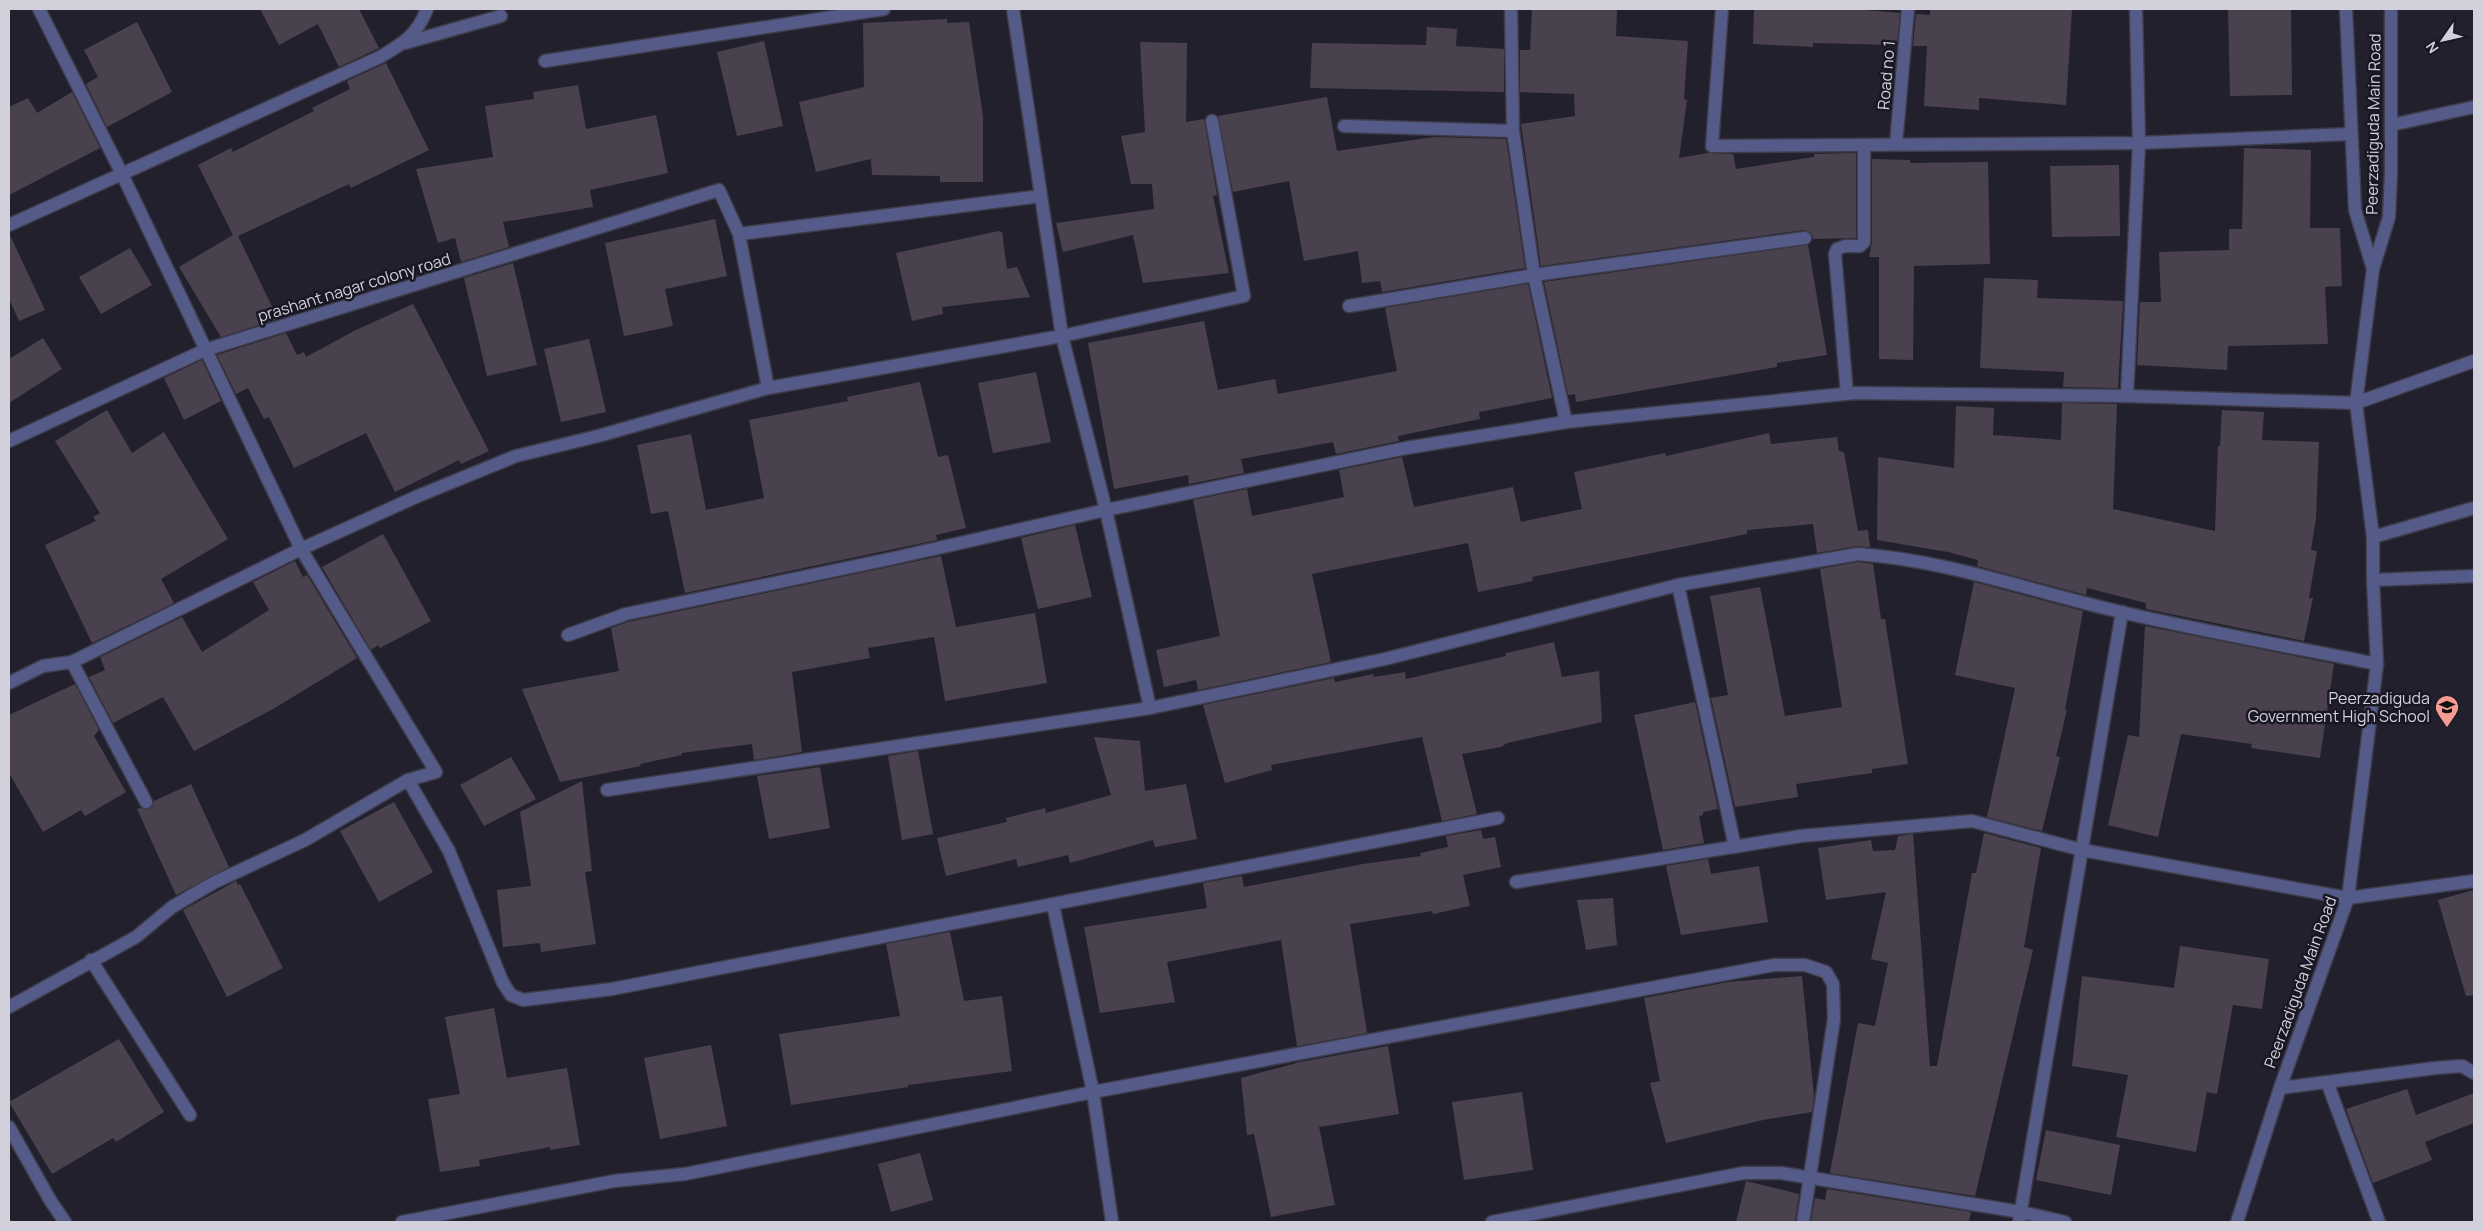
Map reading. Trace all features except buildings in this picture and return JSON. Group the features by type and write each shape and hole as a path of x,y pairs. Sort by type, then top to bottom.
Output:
{"street":[{"path":"9,1006 136,937 172,907 213,883 305,840 408,780 436,772 300,549 122,174 39,9"},
{"path":"9,225 380,58 402,44 420,26 427,9"},
{"path":"545,61 884,9"},
{"path":"1013,9 1062,336 1106,510 1150,708"},
{"path":"1511,9 1513,131 1534,275 1566,422"},
{"path":"1722,9 1712,146 2139,143 2350,134"},
{"name":"Road no 1","path":"1896,144 1908,9"},
{"path":"2127,396 2139,143 2136,9"},
{"name":"Peerzadiguda Main Road","path":"2346,9 2350,134 2355,210 2373,269"},
{"name":"Peerzadiguda Main Road","path":"2237,1222 2280,1088 2348,898 2377,664 2373,537 2356,403 2373,269 2389,217 2391,9"},
{"path":"402,44 501,16"},
{"path":"2391,125 2474,107"},
{"path":"9,683 43,666 72,662 300,549 418,496 516,456 598,436 768,388 1062,336 1244,296 1212,121"},
{"path":"1344,126 1513,131"},
{"path":"1847,394 1835,254 1838,249 1845,246 1860,246 1864,242 1864,145"},
{"name":"prashant nagar colony road","path":"9,441 205,350 719,190 739,234"},
{"path":"768,388 739,234 1041,196"},
{"path":"1349,306 1534,275 1805,238"},
{"path":"568,635 626,614 894,558 1106,510 1406,448 1566,422 1847,394 2127,396 2356,403 2474,360"},
{"path":"2373,537 2474,508"},
{"path":"607,790 1150,708 1385,659 1678,585 1858,554 1929,564 2122,612 2377,664"},
{"path":"2373,580 2474,576"},
{"path":"1678,585 1735,847"},
{"path":"2020,1217 2122,612"},
{"path":"72,662 146,802"},
{"path":"408,780 449,851 503,983 511,995 523,1000 612,989 1498,818"},
{"path":"1516,882 1801,836 1972,821 2082,850 2348,898 2474,881"},
{"path":"1053,905 1093,1092 1112,1222"},
{"path":"91,960 190,1115"},
{"path":"402,1222 614,1181 685,1174 1093,1092 1774,965 1805,965 1826,972 1833,984 1834,1019 1803,1222"},
{"path":"2280,1088 2435,1068 2462,1066 2474,1073"},
{"path":"2327,1082 2379,1222"},
{"path":"9,1127 50,1200 65,1222"},
{"path":"1492,1222 1743,1173 1781,1173 1810,1180 2020,1217 2065,1222"}],"place":[{"name":"Peerzadiguda Government High School","path":"2447,728"}]}
